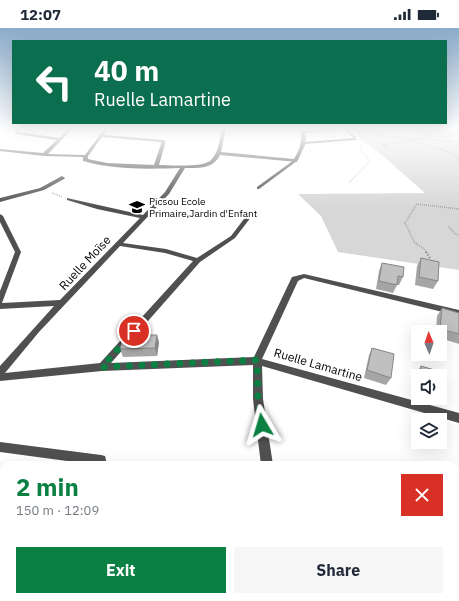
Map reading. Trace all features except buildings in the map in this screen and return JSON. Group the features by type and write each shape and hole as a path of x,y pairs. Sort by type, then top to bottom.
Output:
{"street":[{"path":"44,155 156,167 183,167 210,165 216,159 217,155"},
{"path":"86,159 89,155"},
{"path":"156,167 160,155"},
{"path":"235,155 295,161 299,155"},
{"name":"Ruelle Moïse","path":"0,372 36,330 167,193 183,167"},
{"path":"0,200 42,189 62,178"},
{"path":"69,199 144,217"},
{"path":"102,367 198,260 233,237 252,212"},
{"path":"0,216 18,252 0,301"},
{"path":"118,244 166,251 198,260"},
{"path":"266,461 258,399 257,360 295,279 304,276 459,313"},
{"path":"0,306 63,303"},
{"name":"Ruelle Lamartine","path":"0,377 102,367 257,360 459,418"},
{"path":"0,447 92,461"}],"lane":[{"path":"258,188 295,161"}],"path":[{"path":"349,183 370,161 364,155"},
{"path":"42,189 69,199"},
{"path":"430,258 424,249 415,243 404,223 408,215 417,204 459,209"},
{"path":"449,227 455,234 459,235"}],"shaded area":[{"path":"382,155 459,155 459,270 338,252 321,216 298,194 425,193"}],"place":[{"name":"Picsou Ecole Primaire,Jardin d'Enfant","path":"137,207"}],"route":[{"path":"134,331 102,367 257,360 258,399 262,425"}]}
